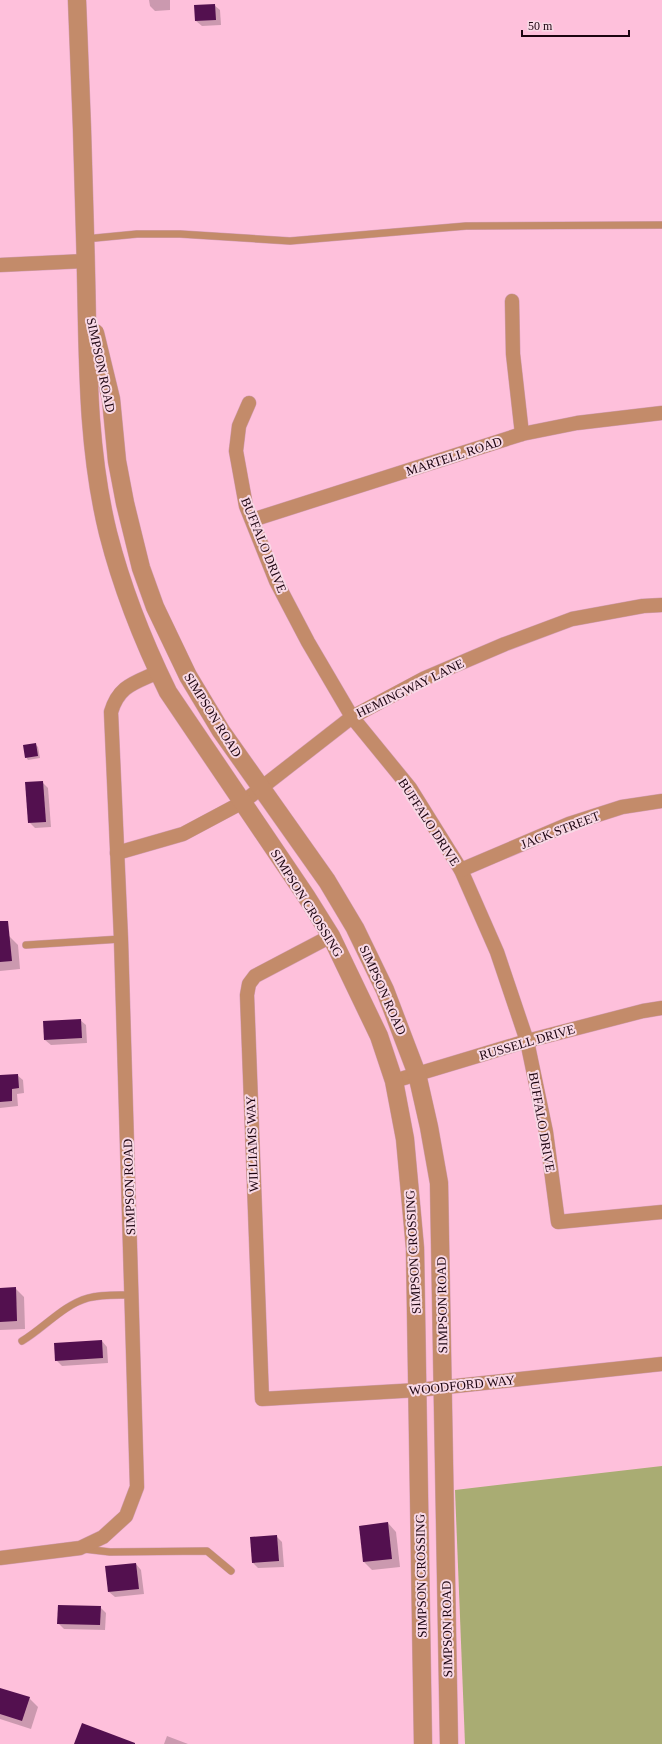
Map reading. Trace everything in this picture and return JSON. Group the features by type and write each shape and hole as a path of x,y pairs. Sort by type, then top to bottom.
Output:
{"street":[{"name":"SIMPSON ROAD","path":"77,0 89,400 95,463 108,532 121,578 158,672 168,692 243,802"},
{"path":"0,265 86,261"},
{"name":"SIMPSON ROAD","path":"86,299 111,399 117,461 125,503 141,568 156,608 188,676 221,731 326,881 355,928 385,990 417,1074 430,1127 439,1183 449,1744"},
{"path":"512,301 514,361 522,434"},
{"name":"BUFFALO DRIVE","path":"249,403 239,426 236,451 246,506 276,581 352,717 410,788 461,870 497,952 527,1042 546,1132 558,1222 662,1212"},
{"name":"MARTELL ROAD","path":"252,520 522,434 577,423 662,413"},
{"name":"HEMINGWAY LANE","path":"118,853 183,834 243,802 352,717 423,679 505,644 572,618 643,606 662,605"},
{"name":"SIMPSON ROAD","path":"0,1558 80,1548 103,1537 126,1516 137,1487 121,939 111,712 114,700 122,689 158,672"},
{"name":"JACK STREET","path":"461,870 569,824 622,807 662,801"},
{"name":"SIMPSON CROSSING","path":"243,802 331,936 379,1036 394,1081 405,1139 415,1248 423,1744"},
{"name":"WILLIAMS WAY","path":"262,1400 247,996 249,984 255,976 331,936"},
{"name":"RUSSELL DRIVE","path":"394,1081 527,1042 643,1011 662,1008"},
{"name":"WOODFORD WAY","path":"262,1400 418,1390 662,1364"}],"lane":[{"path":"84,239 137,234 180,234 290,240 466,226 662,225"},
{"path":"26,945 121,939"},
{"path":"22,1341 71,1306 88,1298 109,1295 132,1295"},
{"path":"80,1548 110,1552 207,1551 231,1571"}],"green space":[{"path":"662,1466 662,1744 465,1744 455,1490"}],"building":[{"path":"215,4 216,20 195,21 194,5"},
{"path":"36,743 38,756 25,758 23,745"},
{"path":"43,781 46,822 28,823 25,782"},
{"path":"0,921 8,921 12,961 0,962"},
{"path":"81,1019 82,1038 44,1040 43,1021"},
{"path":"18,1074 19,1088 12,1089 12,1101 0,1102 0,1075"},
{"path":"16,1287 17,1321 0,1322 0,1288"},
{"path":"102,1340 103,1358 55,1361 54,1343"},
{"path":"388,1522 392,1559 363,1562 359,1526"},
{"path":"277,1535 279,1561 252,1563 250,1537"},
{"path":"136,1563 139,1589 108,1592 105,1566"},
{"path":"58,1605 101,1606 100,1625 57,1624"},
{"path":"0,1688 30,1697 22,1721 0,1714"},
{"path":"82,1723 135,1743 135,1744 74,1744"}]}
